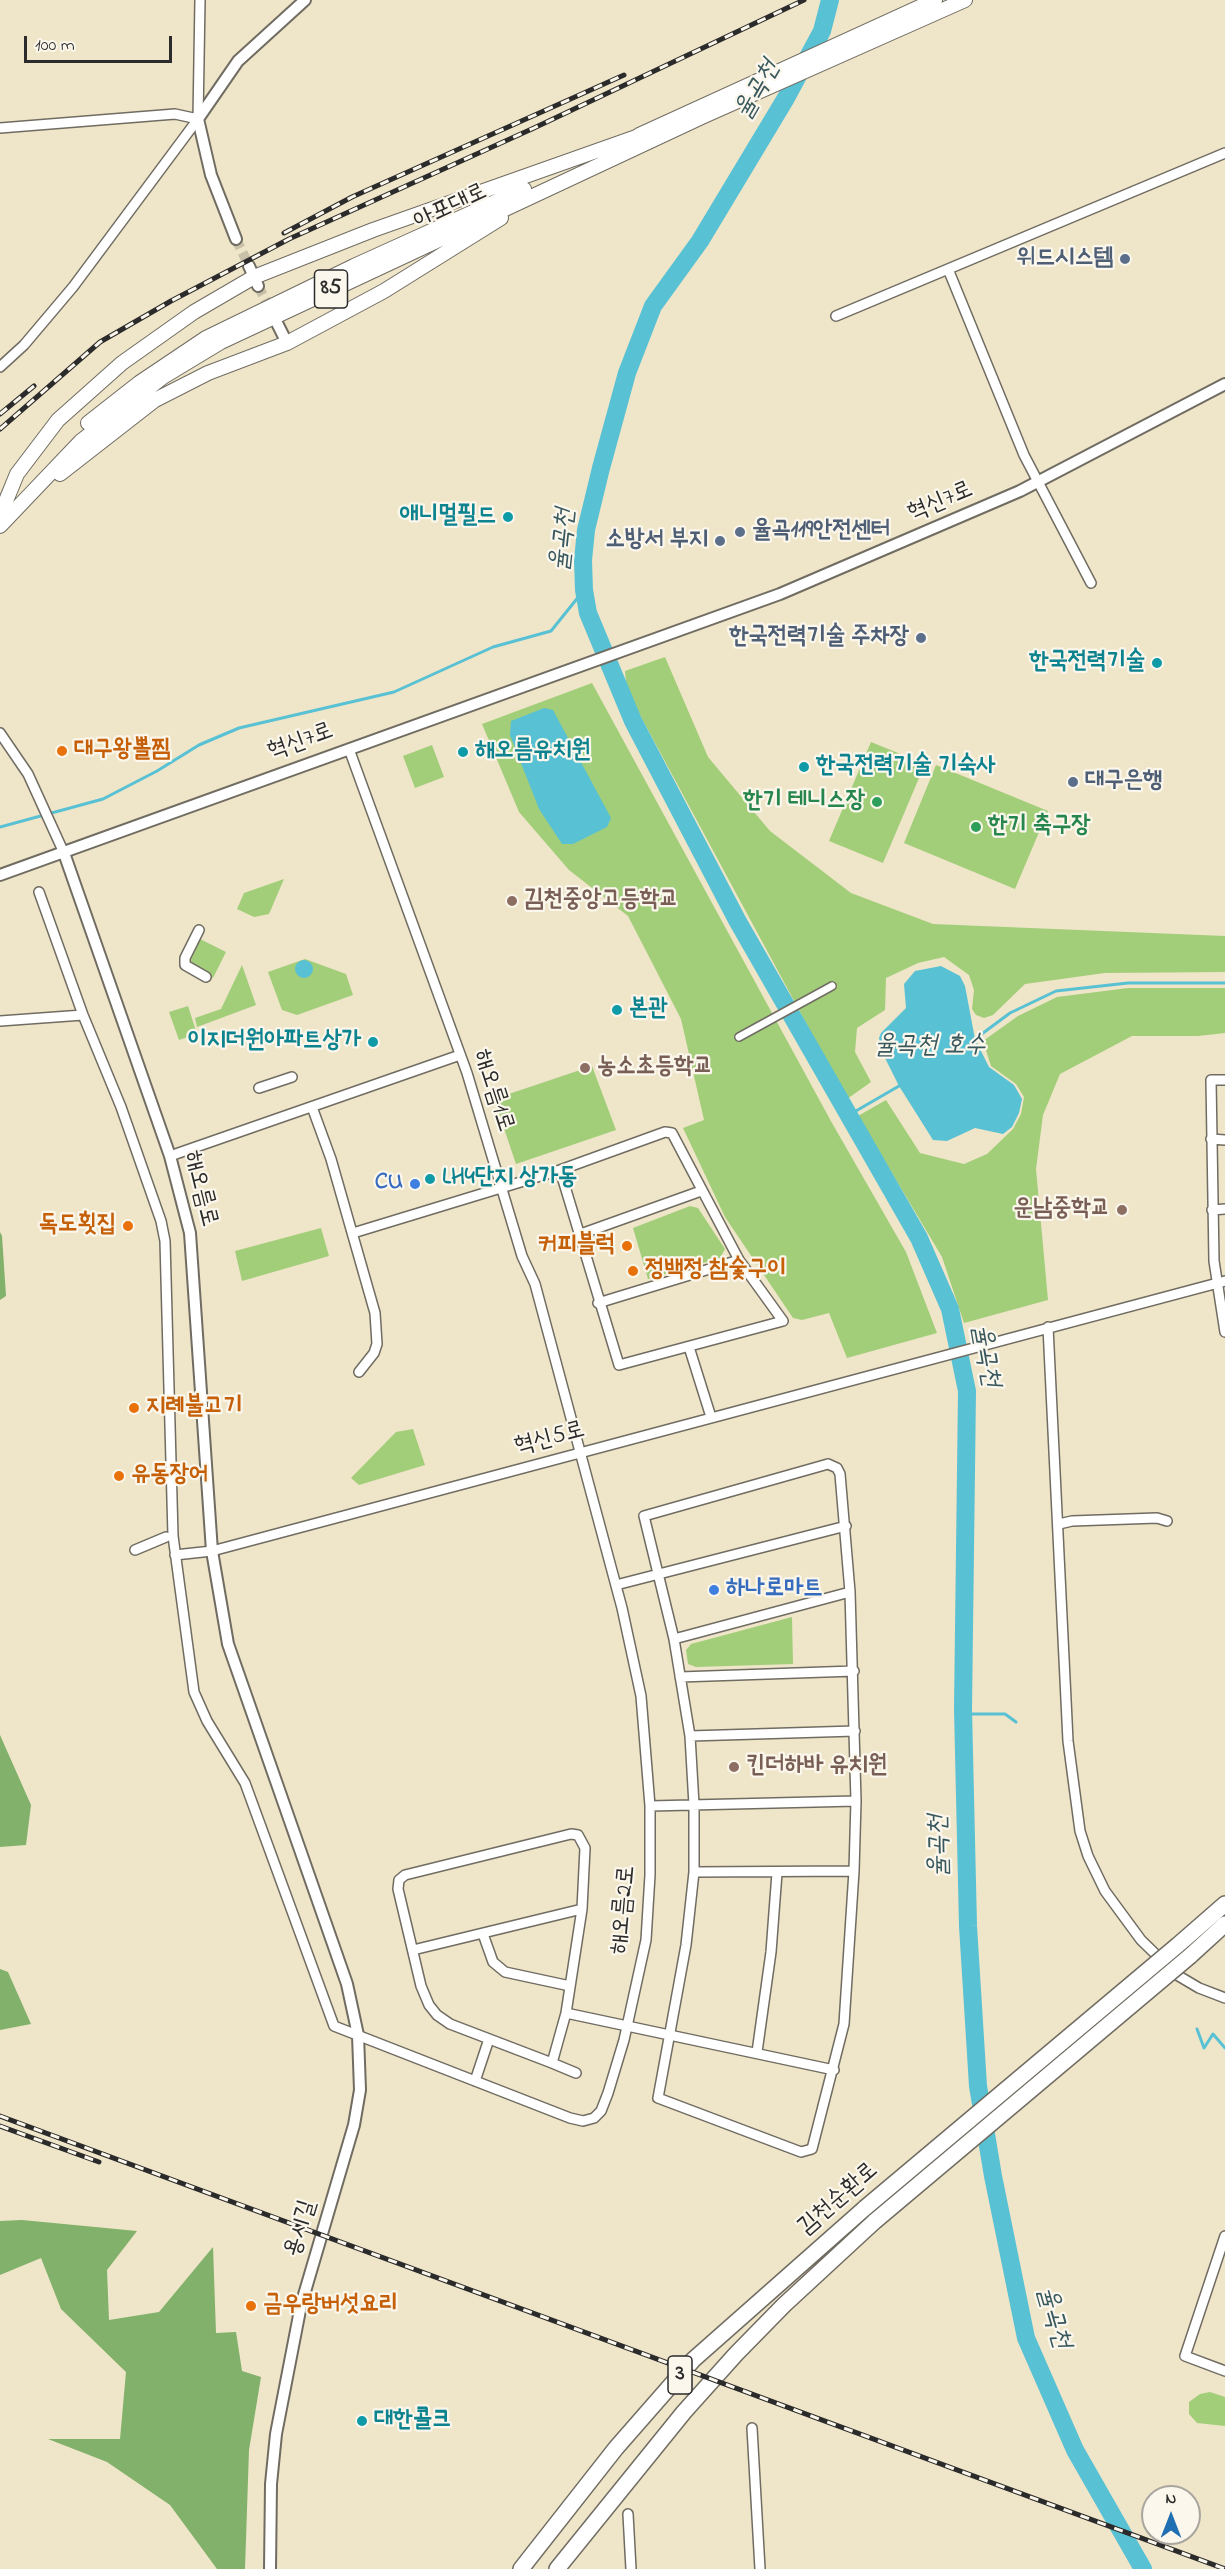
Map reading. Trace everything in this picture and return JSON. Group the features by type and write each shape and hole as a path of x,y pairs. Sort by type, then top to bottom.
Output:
{"highway":[{"name":"김천순환로","path":"557,2569 684,2412 784,2305 875,2221 1184,1950 1225,1904"},
{"name":"김천순환로","path":"521,2569 616,2448 693,2360 865,2208 1184,1950 1225,1924"}],"main road":[{"name":"아포대로","path":"899,23 935,0"},
{"name":"아포대로","path":"2,517 81,441 138,395 195,356 277,314 584,171 703,111 899,23 965,0"},
{"name":"아포대로","path":"2,517 38,470 76,434 139,383 206,338 354,266 636,137 703,111"},
{"path":"2,517 17,474 58,420 122,363 194,312 254,276 373,230 636,137"},
{"path":"2,517 155,400 208,373 287,343 384,291 510,212 584,171"}],"street":[{"path":"200,0 198,119 211,175 236,239"},
{"path":"0,367 24,345 74,287 238,61 305,0"},
{"path":"0,128 175,114 198,119"},
{"path":"837,316 1225,153"},
{"path":"948,269 1024,455 1091,583"},
{"path":"277,323 287,343"},
{"name":"혁신7로","path":"0,875 780,594 1038,483 1225,384"},
{"path":"0,733 28,774 64,853"},
{"name":"해오름1로","path":"349,749 460,1055 503,1188 522,1256 535,1284 579,1452"},
{"name":"해오름로","path":"64,853 170,1156 190,1233 213,1551 228,1644 348,1984 358,2035"},
{"name":"해오름2로","path":"39,892 83,1015 121,1107 161,1221 165,1241 175,1556 194,1692 207,1721 245,1783 334,2026 570,2118 583,2121 594,2118 601,2111 628,2026 646,1940 650,1875 650,1806 642,1696 616,1586 579,1452"},
{"path":"199,930 185,958 185,965 206,977"},
{"path":"739,1037 832,986"},
{"path":"0,1021 83,1015"},
{"path":"170,1156 460,1055"},
{"path":"260,1088 292,1077"},
{"path":"1225,1080 1211,1080 1212,1210 1225,1332"},
{"path":"312,1107 353,1233 375,1313 377,1334 374,1353 359,1372"},
{"path":"353,1233 560,1170 665,1131 672,1133 678,1140 701,1191 739,1260 783,1321 619,1365 598,1303 560,1170"},
{"path":"1211,1139 1225,1140"},
{"path":"578,1234 701,1191"},
{"path":"1212,1210 1225,1209"},
{"path":"598,1303 739,1260"},
{"name":"혁신5로","path":"175,1556 213,1551 1221,1281"},
{"path":"1048,1327 1070,1774 1074,1807 1088,1856 1105,1891 1141,1940 1177,1975 1199,1988 1225,1998"},
{"path":"689,1347 711,1417"},
{"path":"828,1464 837,1468 840,1474 846,1526 854,1671 856,1801 844,2024 812,2149 801,2152 658,2098 672,2036 687,1945 694,1872 694,1805 690,1736 674,1639 644,1516 828,1464"},
{"path":"1059,1524 1072,1521 1157,1518 1167,1521"},
{"path":"616,1586 846,1526"},
{"path":"135,1550 166,1537"},
{"path":"674,1639 850,1592"},
{"path":"680,1677 854,1671"},
{"path":"690,1736 855,1731"},
{"path":"650,1806 856,1801"},
{"path":"552,2063 566,2013 582,1909 585,1848 578,1835 571,1834 405,1875 399,1880 398,1889 421,1986 429,2005 437,2015 450,2024 576,2073"},
{"path":"694,1872 854,1871"},
{"path":"757,2052 771,1952 777,1873"},
{"path":"413,1950 582,1909"},
{"path":"483,1934 494,1962 505,1972 570,1986"},
{"path":"566,2013 834,2070"},
{"name":"용시길","path":"270,2569 271,2484 276,2434 301,2305 354,2125 360,2090 358,2035"},
{"path":"475,2081 489,2039"},
{"path":"1225,2236 1185,2356 1225,2371"},
{"path":"752,2428 760,2569"},
{"path":"628,2514 631,2569"}],"green space":[{"path":"665,657 708,757 770,831 851,893 933,924 1225,936 1225,972 1105,973 1025,984 993,1015 984,1018 976,1015 972,1009 974,990 969,975 944,957 918,963 886,978 885,1010 857,1028 855,1052 871,1082 847,1099 634,704 626,682 625,671"},
{"path":"592,683 832,1123 906,1252 937,1333 847,1358 829,1313 802,1320 793,1318 725,1217 683,1128 704,1120 681,1019 628,916 569,870 519,812 482,724"},
{"name":"한기 테니스장","path":"871,742 925,764 883,863 829,841"},
{"path":"432,745 444,777 415,788 403,756"},
{"name":"한기 축구장","path":"936,765 1048,811 1015,889 904,843"},
{"path":"284,879 269,914 254,917 237,909 244,893"},
{"path":"200,939 226,952 213,978 189,964"},
{"path":"305,959 346,974 353,995 297,1015 282,1010 268,972"},
{"path":"242,965 256,1005 197,1027 195,1018 221,1009"},
{"path":"1128,988 1225,988 1225,1033 1198,1036 1132,1036 1060,1074 1043,1115 1036,1169 1048,1300 964,1323 942,1257 858,1116 886,1100 920,1153 964,1164 987,1154 1013,1129 1021,1114 1024,1097 1016,1084 991,1066 983,1041 1018,1016 1057,997"},
{"path":"188,1006 197,1034 179,1040 169,1012"},
{"path":"592,1066 616,1130 516,1164 494,1099"},
{"path":"690,1206 698,1208 725,1249 720,1258 648,1279 633,1228"},
{"path":"321,1228 329,1256 242,1281 235,1251"},
{"path":"0,1232 6,1296 0,1300"},
{"path":"413,1429 425,1465 359,1485 351,1478 396,1432"},
{"path":"792,1617 793,1664 696,1667 688,1664 686,1650 691,1644"},
{"path":"0,1735 31,1805 26,1845 0,1847"},
{"path":"0,1969 8,1972 31,2024 0,2030"},
{"path":"22,2220 137,2231 107,2270 109,2320 159,2312 213,2247 216,2333 236,2332 242,2371 261,2377 249,2450 245,2569 217,2569 170,2505 107,2462 48,2439 120,2439 126,2372 61,2309 41,2258 0,2275 0,2221"},
{"path":"1210,2392 1225,2397 1225,2426 1197,2423 1189,2414 1189,2402 1200,2394"}],"water":[{"path":"544,708 553,710 611,818 607,827 573,844 562,844 539,809 510,735 511,721"},
{"path":"304,960 310,963 313,969 310,975 304,978 298,975 295,969 298,963"},
{"name":"율곡천 호수","path":"941,966 960,976 965,986 975,1039 989,1067 1014,1085 1022,1099 1019,1113 1012,1127 1003,1134 975,1128 947,1141 933,1140 899,1086 882,1052 879,1038 881,1033 906,1008 904,984 915,971"}],"waterway":[{"name":"율곡천","path":"830,0 822,31 786,98 700,241 653,306 627,373 601,468 586,530 583,560 584,590 588,613 633,721 737,920 919,1238 950,1309 967,1391 963,1709 968,1926 978,2086 993,2176 1026,2338 1075,2450 1143,2569"},
{"path":"0,827 103,799 157,771 199,745 239,728 394,692 493,647 551,631 584,590"},
{"name":"율곡천","path":"975,1039 1010,1013 1056,991 1128,983 1225,983"},
{"name":"율곡천","path":"849,1115 899,1086"},
{"path":"963,1714 1005,1714 1016,1722"},
{"path":"1197,2029 1204,2048 1213,2034 1225,2048"}],"tunnel":[{"path":"236,239 249,266"},
{"path":"258,286 272,312"}],"railway":[{"path":"0,429 100,342 171,301 289,239 534,128 804,0"},
{"path":"284,233 352,197 624,75"},
{"path":"0,414 34,386"},
{"path":"0,2116 1225,2569"},
{"path":"0,2126 99,2162"}],"place":[{"name":"위드시스템","path":"1125,259"},
{"name":"애니멀필드","path":"508,517"},
{"name":"율곡119안전센터","path":"740,532"},
{"name":"소방서 부지","path":"720,541"},
{"name":"한국전력기술 주차장","path":"921,638"},
{"name":"한국전력기술","path":"1157,663"},
{"name":"대구왕뽈찜","path":"62,751"},
{"name":"해오름유치원","path":"463,752"},
{"name":"한국전력기술 기숙사","path":"804,767"},
{"name":"대구은행","path":"1073,782"},
{"name":"한기 테니스장","path":"877,802"},
{"name":"한기 축구장","path":"976,827"},
{"name":"김천중앙고등학교","path":"512,901"},
{"name":"본관","path":"617,1010"},
{"name":"이지더원아파트상가","path":"373,1042"},
{"name":"농소초등학교","path":"585,1068"},
{"name":"LH4단지 상가동","path":"430,1179"},
{"name":"CU","path":"415,1184"},
{"name":"운남중학교","path":"1122,1210"},
{"name":"독도횟집","path":"128,1226"},
{"name":"커피블럭","path":"627,1246"},
{"name":"정백정 참숯구이","path":"633,1271"},
{"name":"지례불고기","path":"134,1408"},
{"name":"유동장어","path":"119,1476"},
{"name":"하나로마트","path":"714,1590"},
{"name":"킨더하바 유치원","path":"734,1767"},
{"name":"금우랑버섯요리","path":"251,2306"},
{"name":"대한콜크","path":"362,2421"}]}
